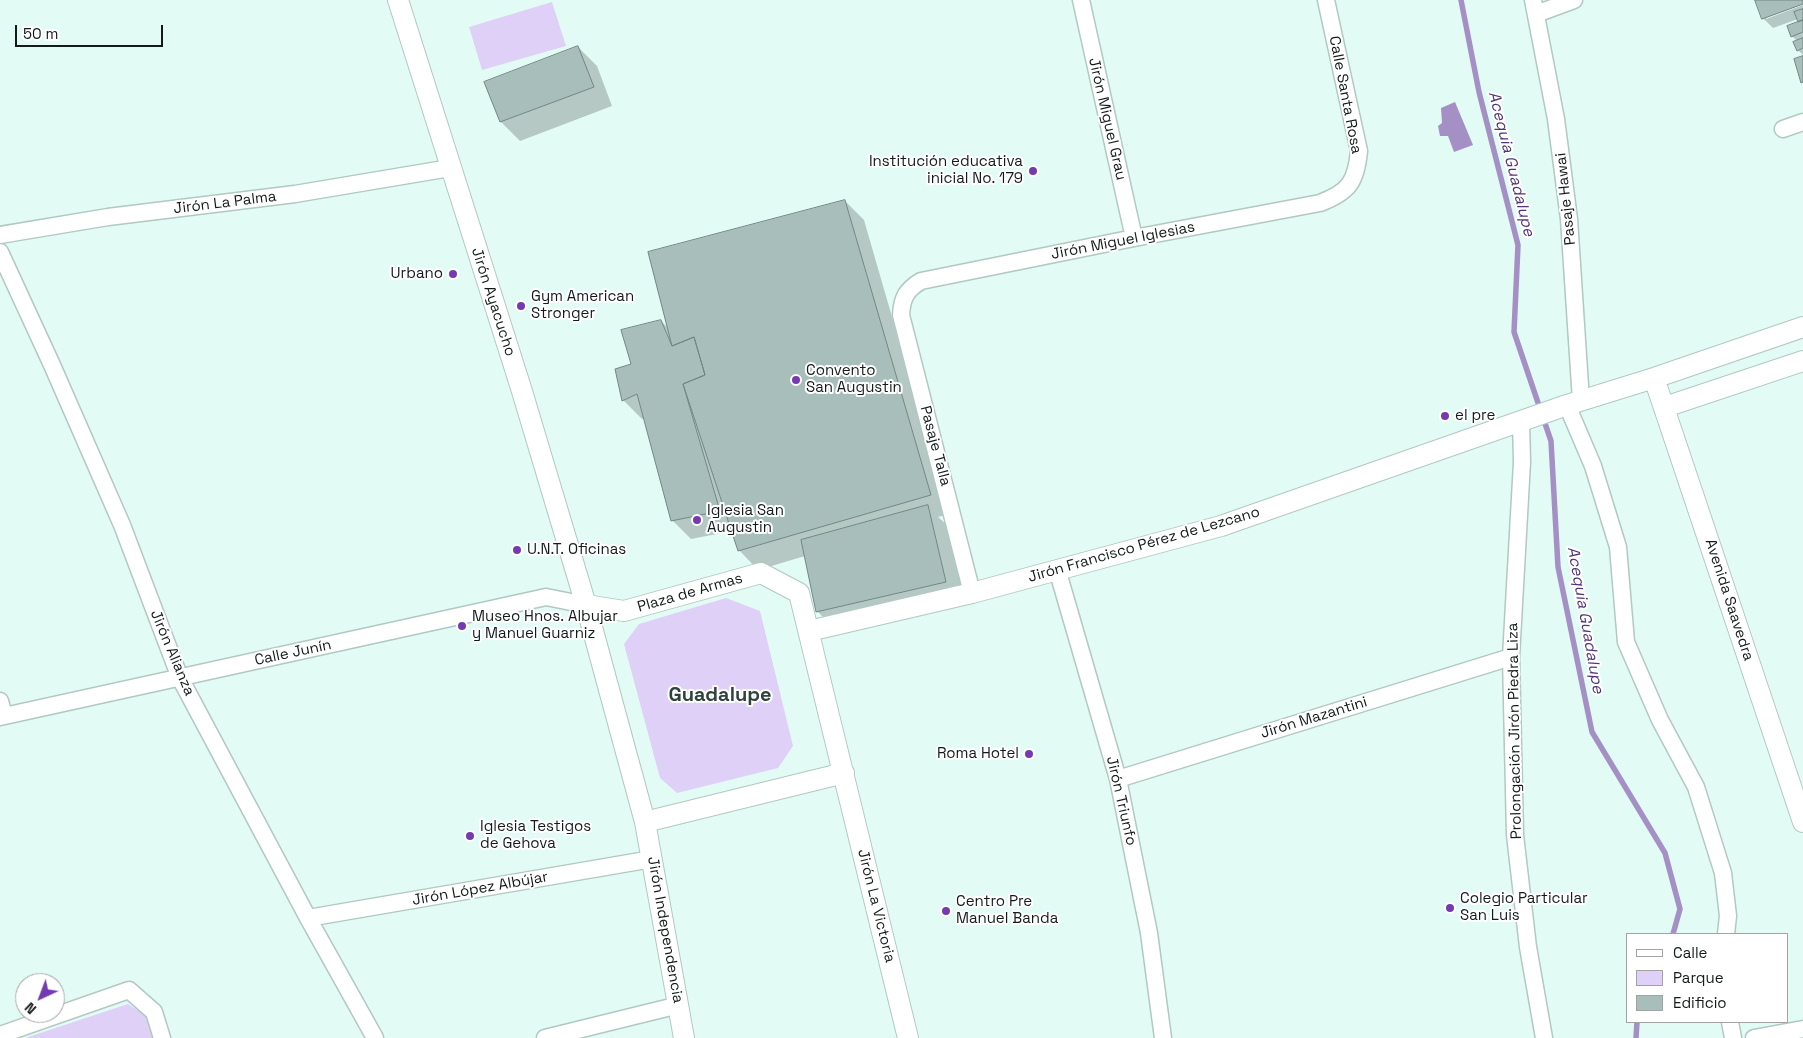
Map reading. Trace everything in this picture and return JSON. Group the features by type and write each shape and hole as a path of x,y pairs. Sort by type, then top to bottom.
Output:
{"street":[{"name":"Jirón Ayacucho","path":"398,0 521,388 586,605"},
{"name":"Jirón Miguel Grau","path":"1081,0 1134,238"},
{"name":"Calle Santa Rosa","path":"1326,0 1359,151 1357,172 1348,188"},
{"path":"1535,7 1574,0"},
{"name":"Pasaje Hawai","path":"1535,7 1556,119 1569,219 1574,403 1618,547 1626,642 1660,720 1696,787 1723,873 1728,916 1726,933"},
{"path":"1784,129 1803,122"},
{"name":"Jirón La Palma","path":"0,235 108,217 295,194 450,168"},
{"name":"Jirón Miguel Iglesias","path":"902,300 909,288 921,281 1320,203 1335,198 1348,188"},
{"name":"Jirón Alianza","path":"0,252 52,365 122,526 180,678 308,918 375,1038"},
{"name":"Pasaje Talla","path":"902,300 901,315 972,593"},
{"name":"Jirón Francisco Pérez de Lezcano","path":"809,631 972,593 1221,526 1532,417 1803,327"},
{"path":"1665,406 1803,361"},
{"name":"Avenida Saavedra","path":"1654,378 1665,406 1803,822"},
{"name":"Prolongación Jirón Piedra Liza","path":"1532,417 1522,462 1511,657 1515,835 1528,947 1544,1038"},
{"name":"Jirón Triunfo","path":"1057,569 1118,779 1150,933 1163,1038"},
{"name":"Plaza de Armas","path":"586,605 624,611 761,573 799,593 844,773"},
{"name":"Calle Junín","path":"1,711 180,678 546,597 586,605"},
{"path":"586,605 645,822 844,773"},
{"name":"Jirón Mazantini","path":"1118,779 1511,657"},
{"name":"Jirón La Victoria","path":"844,773 908,1038"},
{"name":"Jirón Independencia","path":"645,822 684,1038"},
{"name":"Jirón López Albújar","path":"308,918 652,859"},
{"path":"0,1035 129,990 154,1012 162,1038"},
{"path":"545,1038 679,1005"},
{"path":"1730,1023 1733,1038"},
{"path":"1754,1038 1803,1029"}],"green space":[{"path":"552,2 566,46 482,70 469,27"},
{"path":"726,598 760,611 793,746 778,768 677,793 660,778 624,644 639,624"},
{"path":"128,1004 151,1019 157,1038 25,1038"}],"shaded area":[{"path":"1455,102 1473,145 1454,152 1448,136 1440,136 1438,126 1442,123 1441,108"}],"building":[{"path":"1755,0 1803,0 1803,4 1762,19"},
{"path":"1803,9 1803,20 1798,22 1794,12"},
{"path":"1803,20 1803,32 1791,37 1787,26"},
{"path":"1803,38 1803,48 1797,51 1793,42"},
{"path":"578,46 594,87 500,122 484,82"},
{"path":"1803,56 1803,82 1801,83 1794,59"},
{"name":"Convento San Augustin","path":"845,200 931,495 738,551 683,384 705,375 694,337 672,346 648,252"},
{"name":"Iglesia San Augustin","path":"661,320 672,346 694,337 705,375 683,384 720,511 671,521 637,394 622,401 615,369 631,364 621,330"},
{"path":"928,505 946,582 816,612 801,540"}],"waterway":[{"name":"Acequia Guadalupe","path":"1461,0 1479,92 1518,245 1514,332 1551,441 1558,567 1592,732 1665,853 1680,909 1673,933"},
{"name":"Acequia Guadalupe","path":"1636,1038 1637,1023"}],"place":[{"name":"Institución educativa inicial No. 179","path":"1033,171"},
{"name":"Urbano","path":"453,274"},
{"name":"Gym American Stronger","path":"521,306"},
{"name":"Convento San Augustin","path":"796,380"},
{"name":"el pre","path":"1445,416"},
{"name":"Iglesia San Augustin","path":"697,520"},
{"name":"U.N.T. Oficinas","path":"517,550"},
{"name":"Museo Hnos. Albujar y Manuel Guarniz","path":"462,626"},
{"name":"Roma Hotel","path":"1029,754"},
{"name":"Iglesia Testigos de Gehova","path":"470,836"},
{"name":"Colegio Particular San Luis","path":"1450,908"},
{"name":"Centro Pre Manuel Banda","path":"946,911"}],"district":[{"name":"Guadalupe","path":"720,696"}]}
